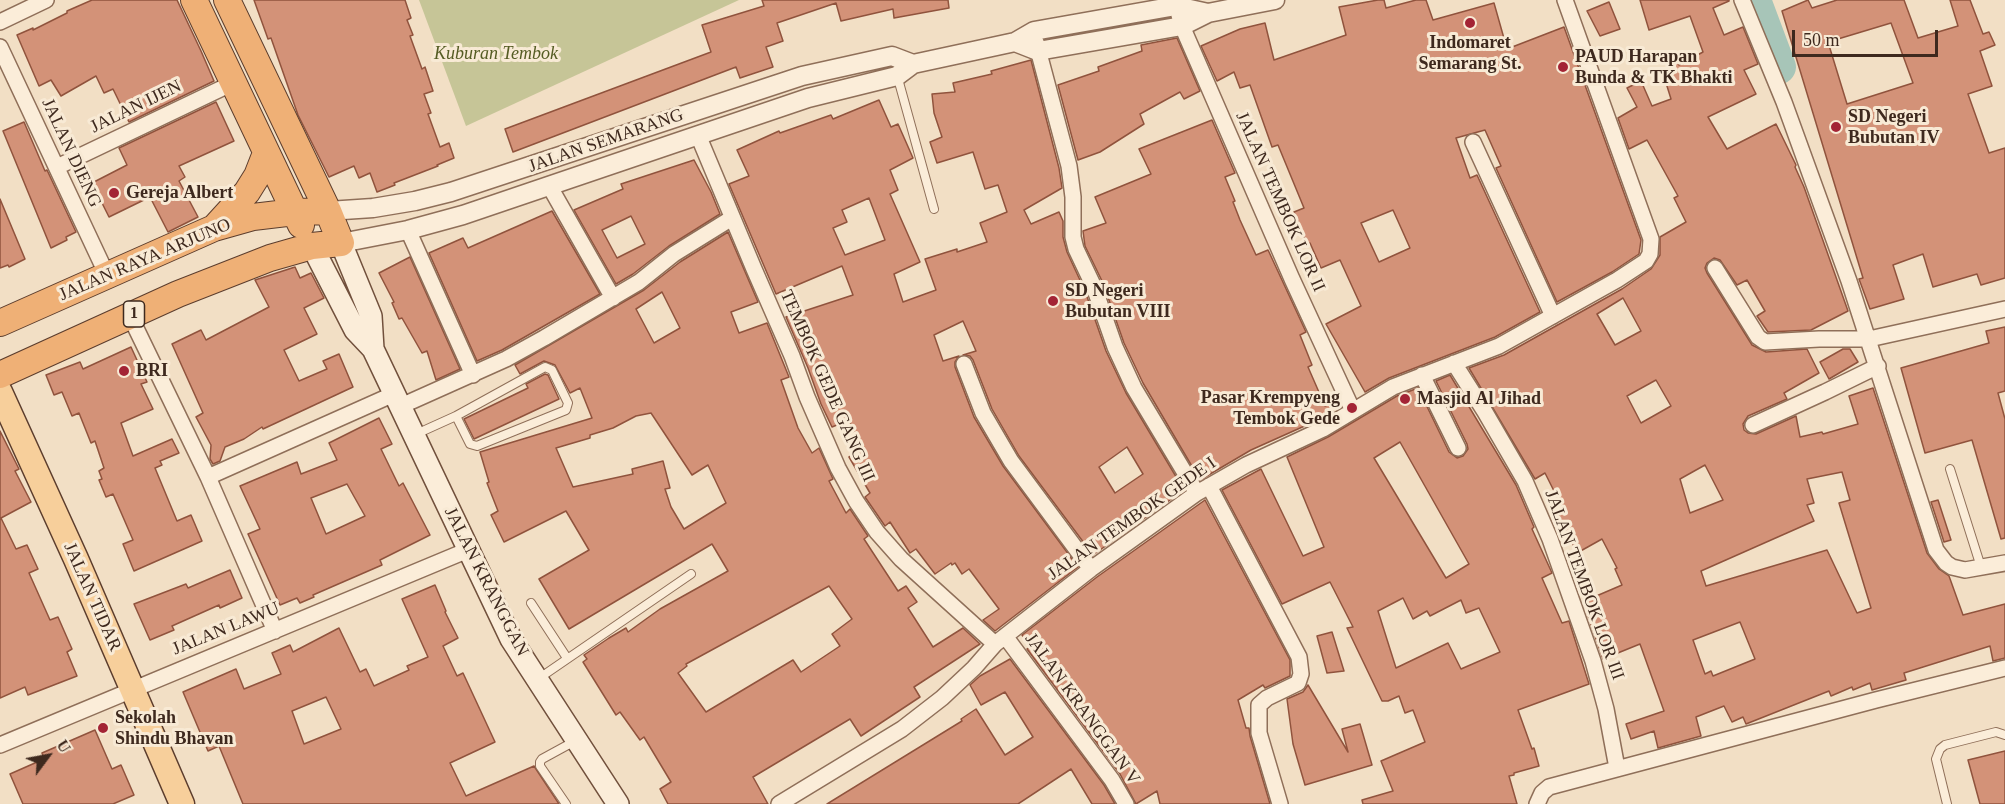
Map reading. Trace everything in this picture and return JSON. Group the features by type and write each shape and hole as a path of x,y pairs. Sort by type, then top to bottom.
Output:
{"highway":[{"path":"194,0 312,246"},
{"name":"JALAN KRANGGAN","path":"227,0 328,211 341,243"},
{"path":"214,228 248,192 266,153"},
{"name":"JALAN SEMARANG","path":"295,212 328,211"},
{"name":"JALAN RAYA ARJUNO","path":"0,323 214,228 253,218 295,212"},
{"name":"JALAN SEMARANG","path":"312,246 341,243"},
{"name":"1","path":"0,375 178,294 260,261 312,246"}],"main road":[{"name":"JALAN KRANGGAN","path":"341,243 371,316 373,349"},
{"name":"JALAN KRANGGAN","path":"312,246 355,330 373,349 511,639 618,804"},
{"name":"JALAN TIDAR","path":"0,392 182,804"}],"street":[{"path":"0,22 46,0"},
{"name":"JALAN SEMARANG","path":"1038,51 1182,26 1208,13 1275,0"},
{"name":"JALAN TEMBOK GEDE I","path":"779,804 902,729 942,698 1000,640 1091,570 1203,490 1246,465 1323,429 1393,387 1499,346 1617,280 1646,261 1650,254 1652,239 1565,0"},
{"path":"1742,0 1784,102 1869,339 1936,550 1946,563 1965,570 2005,562"},
{"name":"JALAN SEMARANG","path":"341,243 408,230 463,215 808,98 897,76 914,64 1015,42 1034,30 1143,5 1176,6 1208,13"},
{"name":"JALAN TEMBOK LOR II","path":"1176,6 1182,26 1292,279 1353,411"},
{"path":"1034,30 1069,166 1073,197 1073,237 1076,249 1094,287 1115,347 1134,388 1203,490 1299,657 1301,674 1298,683 1263,701 1258,710 1259,734 1280,804"},
{"path":"1015,42 1038,51"},
{"name":"JALAN DIENG","path":"0,47 107,275"},
{"path":"892,56 914,64"},
{"name":"JALAN SEMARANG","path":"328,211 358,211 451,192 802,76 892,56"},
{"name":"JALAN IJEN","path":"57,167 233,83"},
{"name":"TEMBOK GEDE GANG III","path":"698,135 783,334 807,398 838,468 856,501 877,532 901,559 1000,640"},
{"path":"1473,142 1553,316"},
{"path":"550,187 613,298"},
{"path":"208,477 397,400 473,375 535,344 613,298 639,282 674,254 732,218"},
{"path":"408,230 473,375"},
{"path":"1715,268 1758,337 1765,342 1869,339 2005,309"},
{"path":"130,316 208,477 275,631"},
{"name":"JALAN TEMBOK LOR III","path":"1454,363 1525,481 1550,539 1593,661 1606,709 1617,768"},
{"path":"964,364 983,413 1011,461 1091,570"},
{"path":"1753,425 1878,366"},
{"path":"1422,375 1458,448"},
{"name":"JALAN LAWU","path":"0,745 468,550"},
{"name":"JALAN KRANGGAN V","path":"1000,640 1112,780 1126,804"},
{"path":"1537,804 1542,793 1550,787 2005,668"}],"lane":[{"path":"892,56 934,209"},
{"path":"414,435 456,416 545,367 552,370 568,403 566,410 477,446 470,444 456,416"},
{"path":"1950,469 1981,567"},
{"path":"537,680 691,574"},
{"path":"531,603 567,658"},
{"path":"1947,804 1936,759 1940,749 1945,745 1995,732 2005,735"},
{"path":"566,804 540,766 540,762 576,741"}],"green space":[{"name":"Kuburan Tembok","path":"419,0 739,0 466,126"}],"building":[{"path":"92,0 177,0 214,81 129,122 113,89 104,93 96,76 61,96 51,80 39,86 17,35 33,28 33,30"},
{"path":"254,0 405,0 411,18 407,20 413,35 410,36 422,69 425,67 433,91 424,94 431,113 428,114 440,147 449,143 454,158 377,192 370,173 359,178 354,166 329,177 298,115 271,38 268,39"},
{"path":"762,0 948,0 949,8 894,18 893,9 841,21 836,3 777,23 783,41 766,47 773,67 740,78 736,67 513,152 505,129 711,52 702,25 764,6"},
{"path":"1384,0 1386,8 1416,0 1426,0 1433,20 1494,3 1507,49 1564,27 1641,240 1639,254 1612,272 1557,302 1496,168 1501,166 1485,130 1456,138 1470,178 1477,175 1540,312 1495,337 1389,378 1365,392 1326,324 1361,306 1340,260 1321,268 1310,243 1307,244 1294,212 1304,208 1278,145 1272,147 1250,85 1240,88 1234,72 1217,81 1201,46 1240,29 1265,23 1274,60 1346,35 1339,7","holes":["1393,210 1410,248 1379,262 1361,223"]},
{"path":"1640,0 1729,0 1713,8 1724,35 1743,27 1758,64 1744,70 1756,94 1708,117 1727,149 1776,124 1796,165 1848,311 1811,330 1768,332 1757,316 1765,311 1747,280 1737,285 1720,260 1714,258 1707,263 1705,268 1707,273 1752,345 1766,352 1807,349 1819,373 1784,393 1787,399 1748,416 1743,424 1744,430 1756,434 1796,416 1800,437 1822,432 1823,434 1858,424 1849,396 1873,388 1927,553 1939,569 1949,576 1963,615 2005,604 2005,658 1993,661 1990,646 1904,673 1906,680 1872,690 1870,683 1853,690 1852,687 1831,696 1829,691 1746,724 1743,717 1732,722 1724,706 1696,717 1701,736 1658,748 1654,731 1631,739 1626,724 1664,711 1640,644 1603,659 1587,613 1592,611 1587,600 1622,585 1615,569 1617,568 1602,539 1577,553 1557,512 1563,509 1545,473 1535,479 1469,368 1504,355 1622,289 1651,269 1660,255 1660,237 1686,222 1674,198 1678,196 1647,140 1629,149 1618,118 1637,107 1627,88 1641,81 1652,106 1671,99 1662,70 1677,62 1679,65 1703,52 1690,16 1649,30","holes":["1623,298 1641,331 1615,345 1597,314","1656,380 1671,406 1641,423 1627,396","1705,465 1723,500 1690,513 1680,479","1842,472 1850,500 1839,503 1871,608 1857,613 1827,550 1706,586 1701,571 1814,521 1807,505 1814,503 1807,479","1740,622 1755,659 1713,676 1711,671 1705,674 1693,640"]},
{"path":"1808,0 1812,8 1837,0 1904,0 1918,38 1958,26 1950,0 1970,0 1983,34 1989,32 1995,45 1980,51 1992,86 1968,94 1989,153 2005,148 2005,278 1981,285 1977,274 1933,287 1923,254 1893,265 1904,299 1870,309 1859,279 1863,278 1782,11","holes":["1891,23 1913,83 1847,104 1828,42"]},
{"path":"1609,2 1620,29 1600,36 1587,11"},
{"path":"1177,38 1200,91 1184,99 1180,92 1140,114 1144,124 1100,152 1078,160 1058,85 1099,71 1098,67 1142,51 1141,45"},
{"path":"1031,60 1062,188 1024,210 1031,224 1059,212 1063,221 1063,237 1067,252 1085,291 1106,351 1126,393 1184,490 1093,555 1019,456 992,409 973,360 970,356 963,355 976,351 963,321 934,335 943,361 959,356 955,367 974,417 1003,466 1078,567 995,631 983,620 999,609 969,569 962,574 955,563 952,565 951,563 935,574 916,549 910,553 890,522 885,526 865,497 870,493 849,457 862,450 849,420 832,427 821,404 786,317 853,295 842,266 776,294 729,184 749,176 737,150 779,131 780,133 831,115 833,119 879,100 891,127 898,124 913,158 890,170 898,190 890,194 920,262 894,274 903,302 936,290 925,259 987,242 980,223 1007,212 998,185 985,189 973,152 937,163 930,142 942,137 934,113 932,94 955,92 953,83 992,74 991,71","holes":["869,198 885,240 845,255 833,228 847,222 842,210","1127,447 1143,474 1115,493 1099,467"]},
{"path":"216,102 234,141 179,166 185,177 179,181 198,217 168,232 150,197 109,217 92,183 127,165 119,148"},
{"path":"1212,120 1235,173 1225,177 1240,220 1256,255 1268,250 1269,252 1306,332 1300,335 1312,365 1308,367 1325,406 1330,404 1333,411 1251,450 1200,480 1143,383 1124,343 1103,283 1085,246 1083,231 1106,223 1095,197 1151,174 1139,149"},
{"path":"24,122 45,171 47,170 76,232 66,237 67,240 51,248 3,131"},
{"path":"694,160 720,214 669,246 616,284 574,210 623,189 621,184","holes":["631,216 645,244 617,258 602,230"]},
{"path":"0,199 25,259 9,267 8,265 0,268"},
{"path":"552,211 600,294 502,350 477,361 429,253 463,238 468,248"},
{"path":"728,232 758,302 731,312 739,333 767,323 789,377 781,380 798,428 812,453 819,448 833,479 829,481 846,513 850,509 868,536 864,539 898,591 906,586 917,602 908,608 933,647 963,628 980,644 914,687 920,697 861,736 850,719 753,777 768,804 668,804 660,789 671,782 644,737 640,740 620,712 616,715 583,662 587,659 584,655 609,638 626,628 628,632 660,609 728,571 712,544 569,629 539,579 589,550 566,511 504,542 491,515 498,511 487,483 489,482 480,452 592,418 580,388 570,393 555,365 544,361 520,374 515,365 644,290 680,262","holes":["662,292 680,328 654,343 636,309","651,413 692,475 708,465 726,503 684,529 671,507 665,489 670,488 663,461 632,469 633,474 573,487 556,448 590,438 590,435 613,428 636,416","829,586 852,619 832,634 840,646 801,672 793,660 706,712 678,673 687,666 686,664"]},
{"path":"410,257 460,369 436,380 427,351 422,353 402,318 399,319 392,303 394,302 379,273"},
{"path":"295,267 300,278 311,273 324,298 304,308 317,334 284,350 299,381 327,369 323,361 339,354 353,387 263,429 262,427 244,439 225,447 220,461 213,464 210,459 211,445 196,417 203,413 172,344 201,330 206,340 269,307 255,280"},
{"path":"2005,327 2005,391 1998,393 2005,419 2005,538 2001,539 1972,440 1925,453 1901,368 1989,343 1986,331"},
{"path":"131,347 147,382 141,384 153,409 121,423 133,456 172,439 179,453 160,461 162,465 155,468 177,521 191,515 202,541 134,571 123,544 133,540 113,494 106,497 99,480 102,479 99,471 104,468 95,441 91,443 79,413 72,416 62,392 54,395 46,375 80,362 83,369"},
{"path":"1843,349 1850,349 1858,362 1829,379 1820,362"},
{"path":"545,374 548,375 559,399 474,439 464,419 528,388 526,384"},
{"path":"1450,375 1516,485 1534,527 1532,529 1552,573 1542,578 1562,623 1569,621 1589,684 1518,710 1539,766 1509,776 1517,804 1363,804 1362,800 1393,791 1381,761 1425,742 1413,710 1405,713 1399,696 1382,701 1347,628 1353,627 1330,582 1282,604 1222,490 1261,469 1303,556 1324,547 1287,457 1328,437 1397,396 1418,388 1449,452 1457,458 1463,456 1468,449 1467,444 1436,381","holes":["1400,442 1469,564 1446,578 1374,458","1403,598 1413,619 1427,611 1430,616 1461,600 1466,613 1479,608 1500,652 1461,669 1448,643 1396,668 1378,611"]},
{"path":"379,418 392,444 381,449 399,486 403,483 430,535 380,560 382,565 313,595 314,597 300,603 297,598 280,605 248,534 260,529 240,486 297,462 301,474 337,460 329,443","holes":["347,484 365,516 326,534 311,498"]},
{"path":"0,431 19,469 15,471 31,502 1,518 16,549 27,545 38,569 29,573 50,620 58,617 72,649 67,652 77,676 28,695 25,687 0,698"},
{"path":"1205,500 1290,660 1290,676 1265,688 1263,685 1238,700 1246,728 1249,728 1270,804 1160,804 1157,791 1136,804 1120,774 1027,649 1031,647 1022,635 1097,577"},
{"path":"1938,500 1951,540 1944,542 1931,502"},
{"path":"230,570 242,598 220,608 219,605 172,626 174,630 150,640 134,604 186,584 188,588"},
{"path":"435,585 458,638 443,646 457,676 463,673 495,742 450,763 466,796 534,766 559,804 243,804 219,746 208,751 183,692 236,669 244,689 281,674 272,653 290,645 293,652 339,628 360,672 366,669 374,686 409,670 407,666 428,657 402,599","holes":["326,697 341,729 304,744 292,711"]},
{"path":"1332,632 1344,671 1327,673 1317,636"},
{"path":"1010,659 1104,785 1115,804 1092,804 1071,769 1018,804 827,804 962,721 961,719 976,709 1005,755 1033,737 1005,692 981,705 970,685 980,676"},
{"path":"1308,685 1348,752 1342,729 1360,724 1372,765 1305,785 1293,744 1287,699 1303,692"},
{"path":"95,730 112,769 121,765 134,795 113,804 23,804 10,774 44,759 42,753"},
{"path":"2005,751 2005,804 1980,804 1968,760"}],"waterway":[{"path":"1754,0 1779,67"}],"place":[{"name":"Indomaret Semarang St.","path":"1470,23"},
{"name":"PAUD Harapan Bunda & TK Bhakti","path":"1563,67"},
{"name":"SD Negeri Bubutan IV","path":"1836,127"},
{"name":"Gereja Albert","path":"114,193"},
{"name":"SD Negeri Bubutan VIII","path":"1053,301"},
{"name":"BRI","path":"124,371"},
{"name":"Masjid Al Jihad","path":"1405,399"},
{"name":"Pasar Krempyeng Tembok Gede","path":"1352,408"},
{"name":"Sekolah Shindu Bhavan","path":"103,728"}]}
